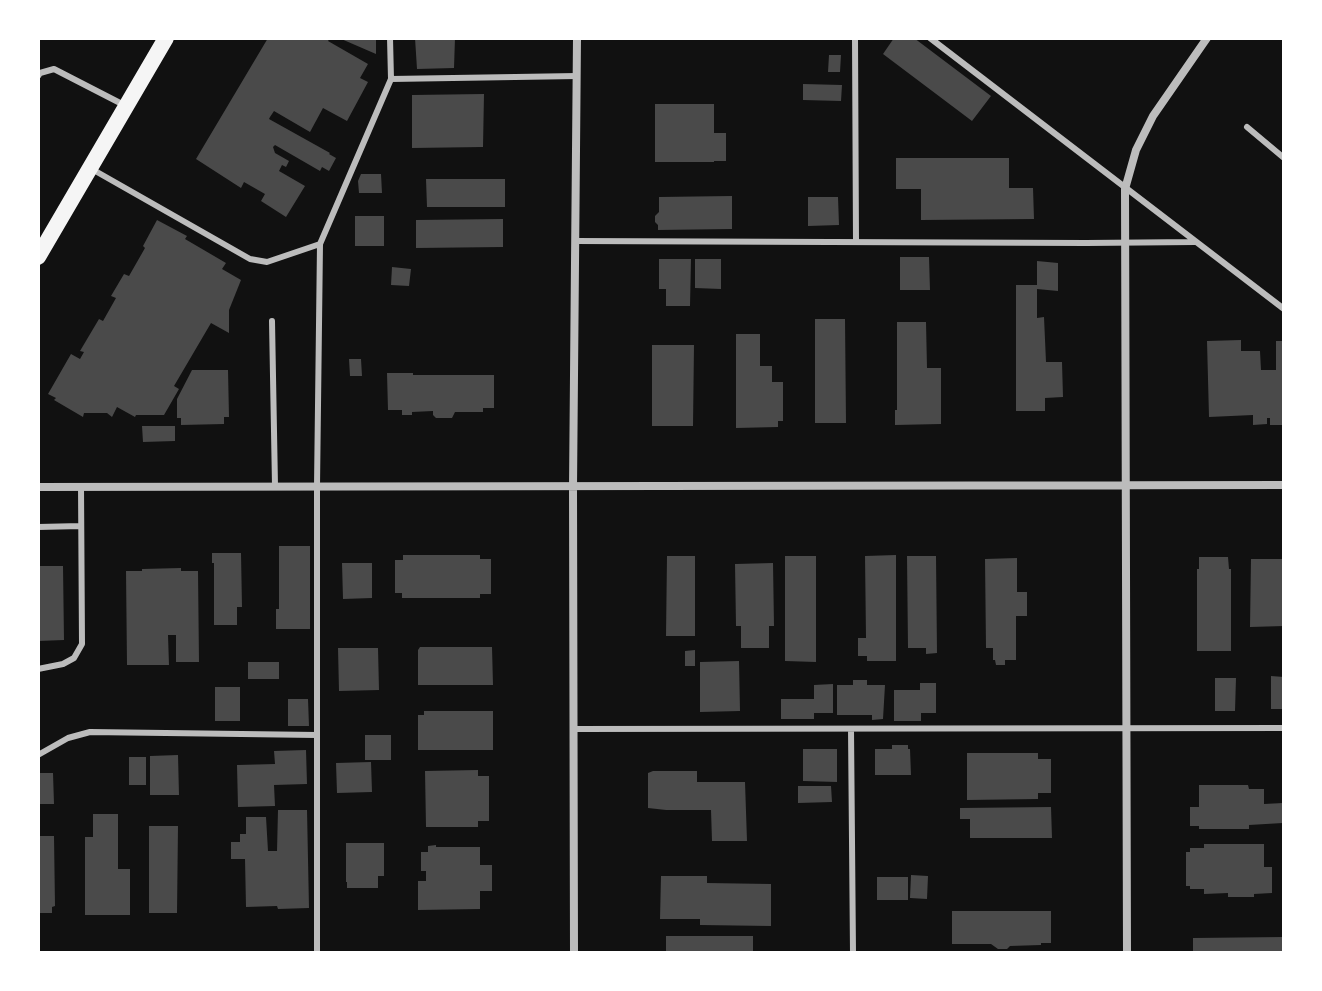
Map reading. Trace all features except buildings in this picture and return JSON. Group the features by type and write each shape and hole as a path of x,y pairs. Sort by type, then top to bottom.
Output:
{"main road":[{"path":"41,246 166,38"}],"street":[{"path":"574,953 573,487 577,38"},
{"path":"1127,953 1125,189 1136,150 1153,116 1207,38"},
{"path":"38,487 1284,485"}],"lane":[{"path":"317,953 320,244 391,79 390,38"},
{"path":"855,38 856,242"},
{"path":"930,38 1284,309"},
{"path":"38,76 54,69 126,106"},
{"path":"391,79 577,76"},
{"path":"1247,127 1284,158"},
{"path":"90,168 250,259 267,262 320,244"},
{"path":"575,241 1195,242"},
{"path":"272,321 275,486"},
{"path":"38,669 63,664 74,658 82,644 81,486"},
{"path":"38,527 81,526"},
{"path":"574,729 1284,728"},
{"path":"851,729 853,953"},
{"path":"38,755 68,738 90,732 317,735"}]}
